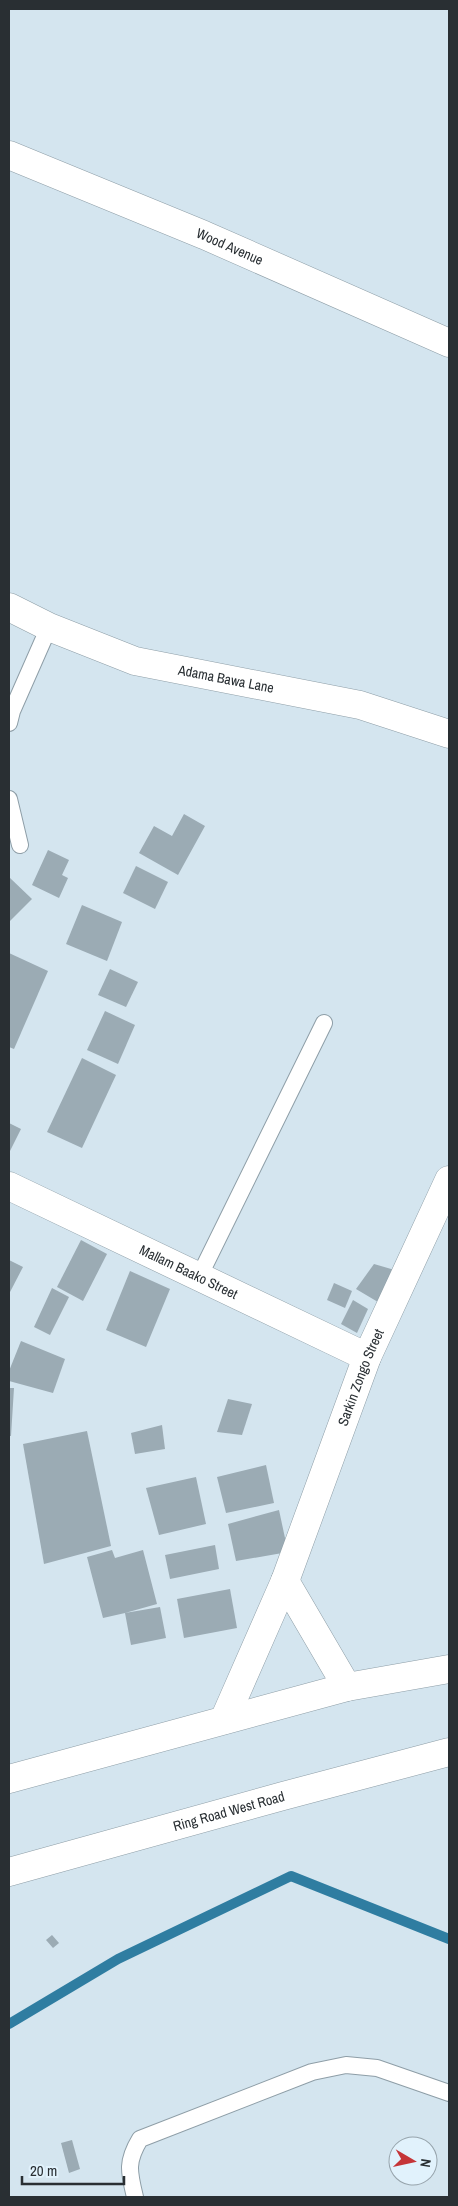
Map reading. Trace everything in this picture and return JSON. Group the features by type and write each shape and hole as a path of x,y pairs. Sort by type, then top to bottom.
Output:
{"street":[{"name":"Wood Avenue","path":"9,155 204,235 449,344"},
{"name":"Adama Bawa Lane","path":"9,606 49,627 135,661 360,705 449,734"},
{"name":"Sarkin Zongo Street","path":"224,1720 285,1581 367,1357 449,1180"},
{"name":"Mallam Baako Street","path":"9,1186 367,1357"},
{"path":"285,1581 348,1687"},
{"path":"9,1779 348,1687 449,1669"},
{"name":"Ring Road West Road","path":"9,1872 449,1752"}],"lane":[{"path":"9,722 12,711 49,627"},
{"path":"9,799 20,845"},
{"path":"199,1277 324,1022"},
{"path":"135,2197 130,2176 131,2155 140,2139 312,2072 346,2065 377,2068 449,2093"}],"building":[{"path":"184,814 205,826 178,875 139,853 154,826 172,836"},
{"path":"48,850 69,860 62,875 68,878 59,898 32,885"},
{"path":"136,866 168,882 155,909 123,893"},
{"path":"9,877 32,899 9,922"},
{"path":"82,905 122,922 107,961 66,944"},
{"path":"9,953 48,971 14,1049 9,1047"},
{"path":"110,969 138,982 126,1007 98,995"},
{"path":"105,1011 135,1025 118,1064 87,1050"},
{"path":"82,1058 116,1075 82,1148 47,1132"},
{"path":"9,1123 21,1129 10,1151 9,1150"},
{"path":"81,1240 107,1254 83,1301 57,1287"},
{"path":"9,1260 23,1267 9,1294"},
{"path":"374,1264 398,1271 383,1305 356,1289"},
{"path":"130,1271 170,1289 146,1347 106,1330"},
{"path":"334,1283 352,1291 345,1308 327,1300"},
{"path":"52,1288 69,1297 50,1335 34,1327"},
{"path":"353,1300 368,1309 357,1333 341,1324"},
{"path":"21,1341 65,1359 53,1393 9,1381 9,1371"},
{"path":"9,1388 14,1388 11,1436 9,1436"},
{"path":"228,1399 252,1404 242,1435 217,1432"},
{"path":"162,1425 165,1449 135,1454 131,1433"},
{"path":"87,1431 111,1546 44,1564 23,1444"},
{"path":"266,1465 274,1503 226,1513 217,1477"},
{"path":"196,1477 206,1524 159,1535 146,1488"},
{"path":"279,1510 288,1552 236,1561 228,1524"},
{"path":"215,1545 219,1569 170,1579 165,1555"},
{"path":"112,1550 115,1558 143,1550 157,1604 103,1618 87,1557"},
{"path":"230,1589 237,1628 184,1638 177,1599"},
{"path":"160,1607 166,1638 131,1645 125,1613"},
{"path":"52,1935 59,1943 53,1948 46,1940"},
{"path":"72,2140 80,2169 69,2173 61,2143"}],"waterway":[{"path":"9,2024 118,1959 291,1876 449,1939"}]}
